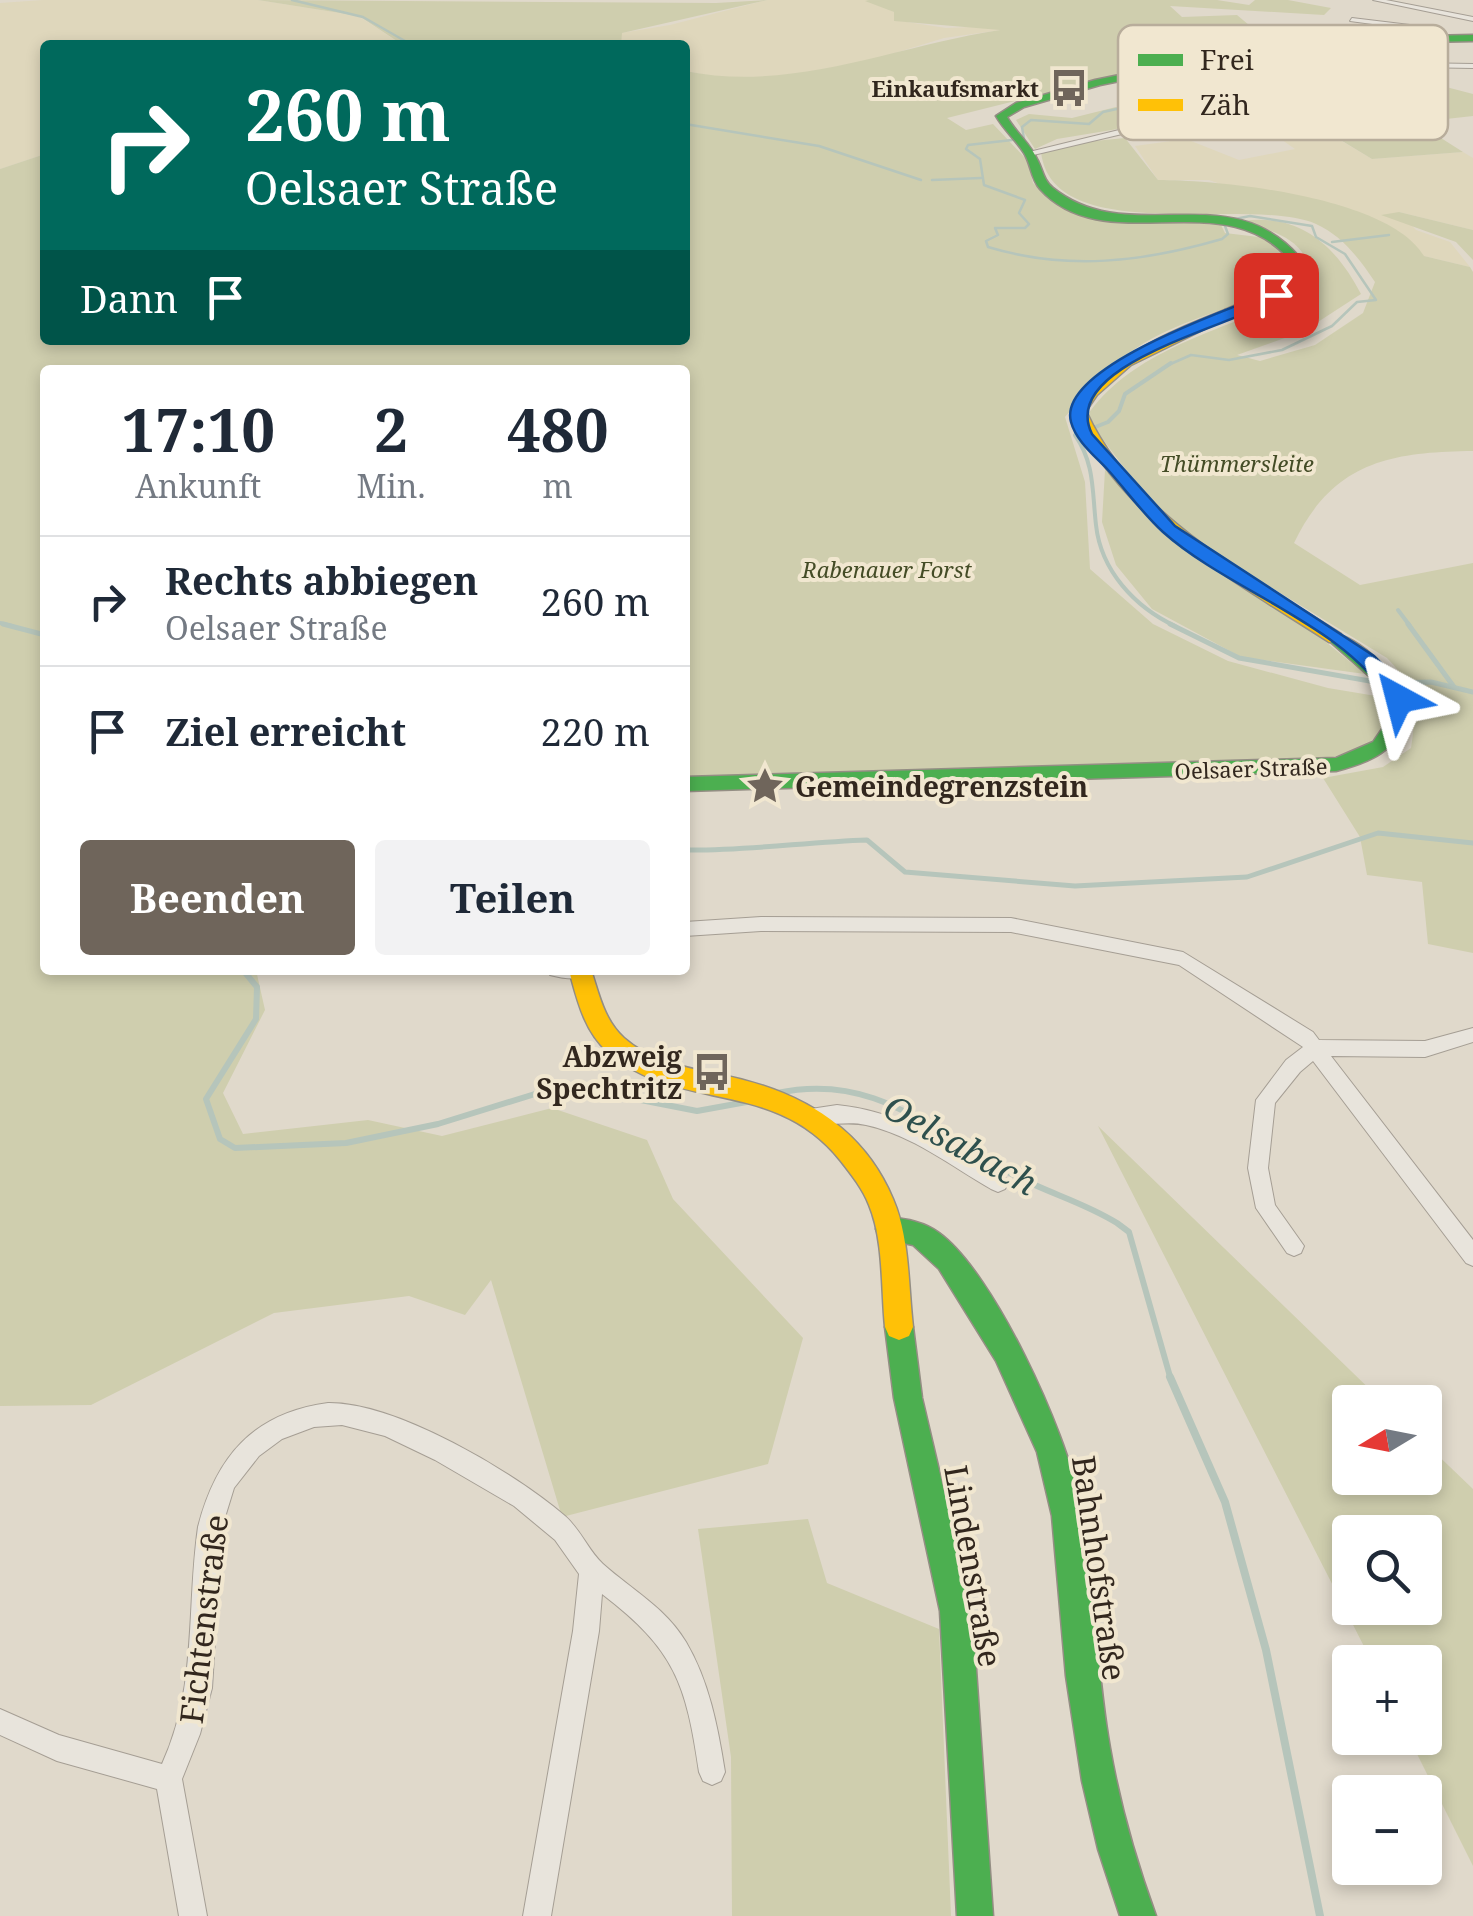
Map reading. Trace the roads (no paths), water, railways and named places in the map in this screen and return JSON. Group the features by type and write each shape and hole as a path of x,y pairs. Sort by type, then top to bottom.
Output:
{"main road":[{"path":"1021,144 1002,120 1007,110 1118,78"},
{"name":"Oelsaer Straße","path":"690,784 1324,767 1369,755 1392,738 1400,726 1402,711 1391,684 1368,660 1170,530 1083,432 1080,405 1098,383 1143,349 1296,284 1302,268 1296,254 1278,240 1227,223 1138,218 1078,207 1045,188 1021,144"},
{"path":"574,975 596,1020 624,1054 640,1065 668,1076 764,1098 811,1116 838,1138 874,1186 889,1229"},
{"name":"Lindenstraße","path":"889,1229 893,1307 908,1398 956,1612 976,1916"},
{"name":"Bahnhofstraße","path":"889,1229 910,1230 936,1245 1012,1364 1046,1435 1065,1505 1078,1633 1106,1811 1138,1916"}],"street":[{"path":"1376,0 1473,19"},
{"path":"1352,20 1393,25"},
{"path":"1448,66 1473,66"},
{"path":"1021,144 1118,127"},
{"path":"690,930 761,924 1012,925 1183,960 1306,1037 1444,1224 1473,1256"},
{"path":"1294,1246 1266,1208 1258,1168 1266,1100 1316,1048 1424,1049 1473,1035"},
{"path":"811,1116 835,1110 880,1117 998,1183"},
{"name":"Fichtenstraße","path":"169,1779 193,1726 204,1655 206,1549 221,1490 241,1458 280,1426 314,1414 347,1414 461,1460 535,1507 566,1534 592,1571 652,1616 670,1640 703,1707 712,1772"},
{"path":"538,1916 581,1664 592,1571"},
{"path":"0,1722 57,1748 169,1779 193,1916"}],"waterway":[{"path":"292,0 363,17 403,40"},
{"name":"Oelsabach","path":"1024,139 1022,127 1031,120 1089,124 1103,112 1118,109"},
{"path":"690,125 819,146 921,180"},
{"name":"Oelsabach","path":"1012,140 968,145 966,149 980,159 984,185 1025,200 1019,213 1029,224 1025,228 995,228 998,235 986,241 988,247 1047,259 1105,261 1222,239 1228,234 1225,226"},
{"path":"932,180 981,178"},
{"name":"Oelsabach","path":"1168,365 1191,355 1229,360 1282,350 1332,326 1357,302 1376,300 1345,254 1316,237 1312,226 1250,216 1230,220"},
{"path":"1332,242 1389,235"},
{"name":"Oelsabach","path":"1168,365 1171,363"},
{"name":"Oelsabach","path":"1168,365 1125,394 1119,411 1108,422 1075,435 1089,467 1096,525 1105,558 1134,598 1175,626"},
{"path":"1398,610 1410,626"},
{"path":"0,623 12,626"},
{"path":"3,624 40,634"},
{"name":"Oelsabach","path":"1170,624 1239,658 1381,683"},
{"path":"1408,624 1454,687"},
{"name":"Oelsabach","path":"1392,683 1431,682 1473,692"},
{"name":"Oelsabach","path":"690,850 867,840 905,872 1075,886 1247,877 1378,833 1473,843"},
{"name":"Oelsabach","path":"247,975 257,987 256,1019 206,1099 220,1139 235,1148 346,1143 438,1124 564,1085 697,1111 752,1101"},
{"name":"Oelsabach","path":"777,1093 813,1089 846,1091 876,1099 1018,1177 1117,1223 1129,1232 1170,1378"},
{"name":"Oelsabach","path":"1170,1378 1225,1502 1266,1650 1320,1916"}],"place":[{"name":"Einkaufsmarkt","path":"1069,88"},
{"name":"Gemeindegrenzstein","path":"765,786"},
{"name":"Abzweig Spechtritz","path":"712,1072"}],"park label":[{"name":"Thümmersleite","path":"1237,463"},
{"name":"Rabenauer Forst","path":"887,569"}]}
